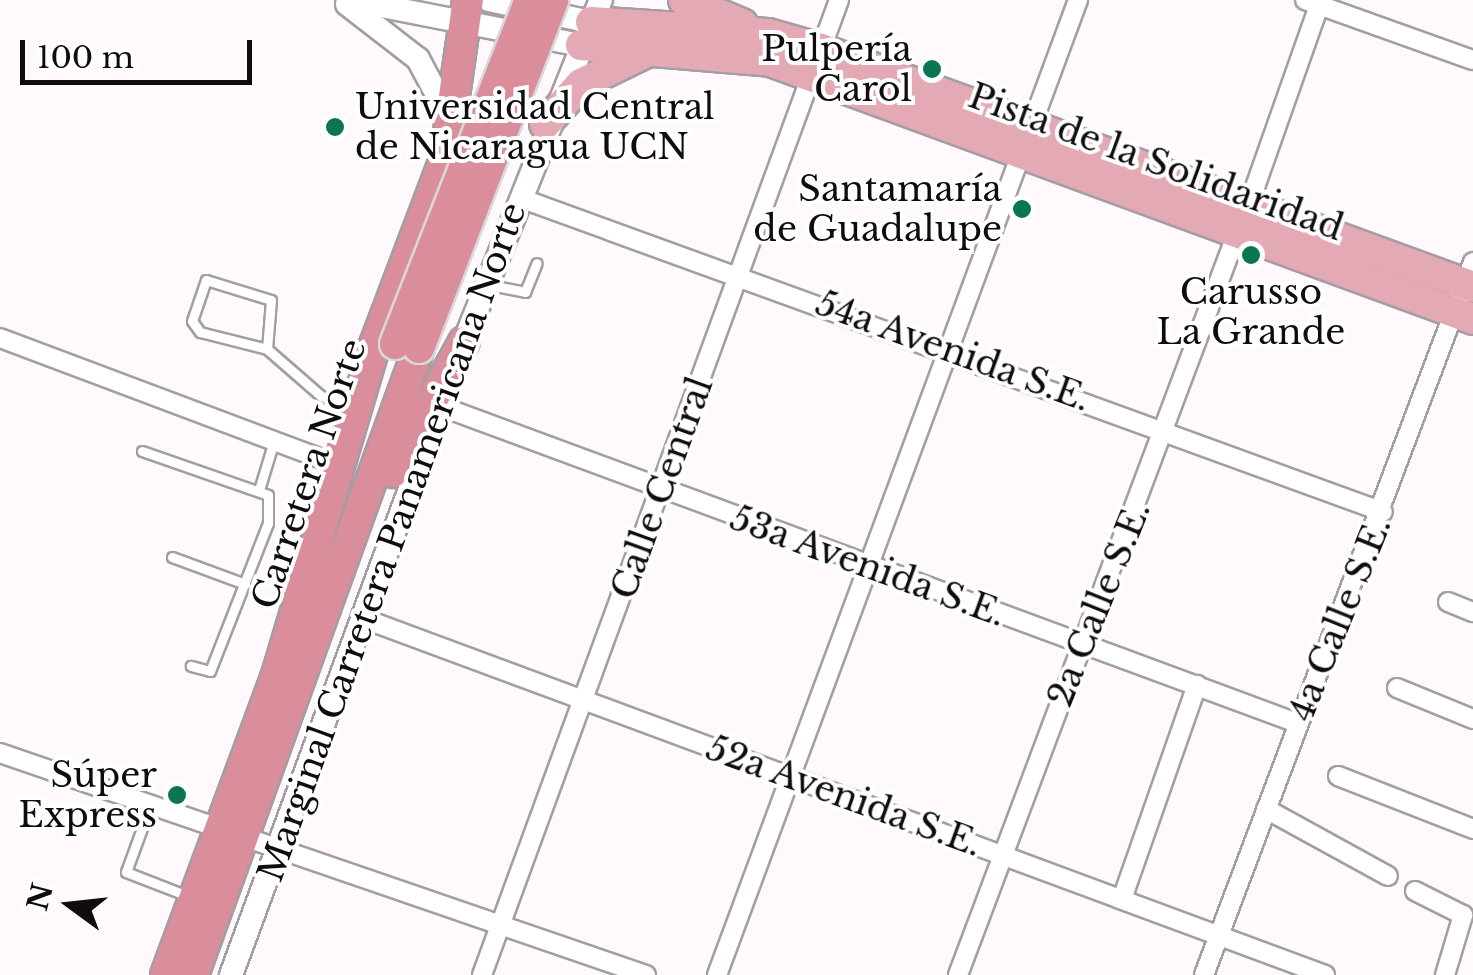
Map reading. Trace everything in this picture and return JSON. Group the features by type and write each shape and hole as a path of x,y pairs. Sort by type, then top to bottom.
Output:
{"highway":[{"name":"Carretera Norte","path":"166,975 194,898 230,836 344,563 407,346 530,0"},
{"name":"Carretera Norte","path":"193,975 275,682 407,346 553,0"},
{"path":"275,682 356,406 445,159 466,10"},
{"path":"344,563 464,342"}],"main road":[{"path":"684,0 768,34 817,62"},
{"path":"591,22 768,34"},
{"path":"591,22 650,50 817,62"},
{"path":"545,124 581,84 650,50"},
{"name":"Pista de la Solidaridad","path":"817,62 1243,220 1468,293"}],"street":[{"path":"340,0 418,59 448,117"},
{"path":"351,0 591,22"},
{"path":"489,0 591,22"},
{"name":"Calle Central","path":"482,975 839,0"},
{"path":"717,975 951,352 1078,0"},
{"path":"1312,2 1473,60"},
{"name":"2a Calle S.E.","path":"958,975 1001,852 1168,430 1243,220 1312,2"},
{"name":"Marginal Carretera Panamericana Norte","path":"231,975 545,124 591,22"},
{"name":"54a Avenida S.E.","path":"520,198 740,272 1383,512"},
{"name":"4a Calle S.E.","path":"1204,975 1298,723 1468,293"},
{"path":"0,338 273,444 338,465"},
{"name":"53a Avenida S.E.","path":"440,406 660,492 1298,723"},
{"path":"1448,602 1473,612"},
{"name":"52a Avenida S.E.","path":"362,618 1325,975"},
{"path":"1122,898 1197,685"},
{"path":"1397,688 1473,719"},
{"path":"0,753 143,800 230,836 278,846 502,921 646,975"},
{"path":"1338,776 1473,829"},
{"path":"1266,809 1388,876"},
{"path":"1416,890 1462,912 1444,975"}],"lane":[{"path":"488,284 525,292 537,263"},
{"path":"267,350 270,300 206,280 194,327 267,350 321,396 356,406"},
{"path":"259,490 273,444"},
{"path":"142,451 268,495 268,523 210,670 191,666"},
{"path":"172,557 245,584"},
{"path":"143,800 126,872 194,898"}],"place":[{"name":"Pulpería Carol","path":"932,69"},
{"name":"Universidad Central de Nicaragua UCN","path":"335,127"},
{"name":"Santamaría de Guadalupe","path":"1022,209"},
{"name":"Carusso La Grande","path":"1251,255"},
{"name":"Súper Express","path":"177,795"}]}
